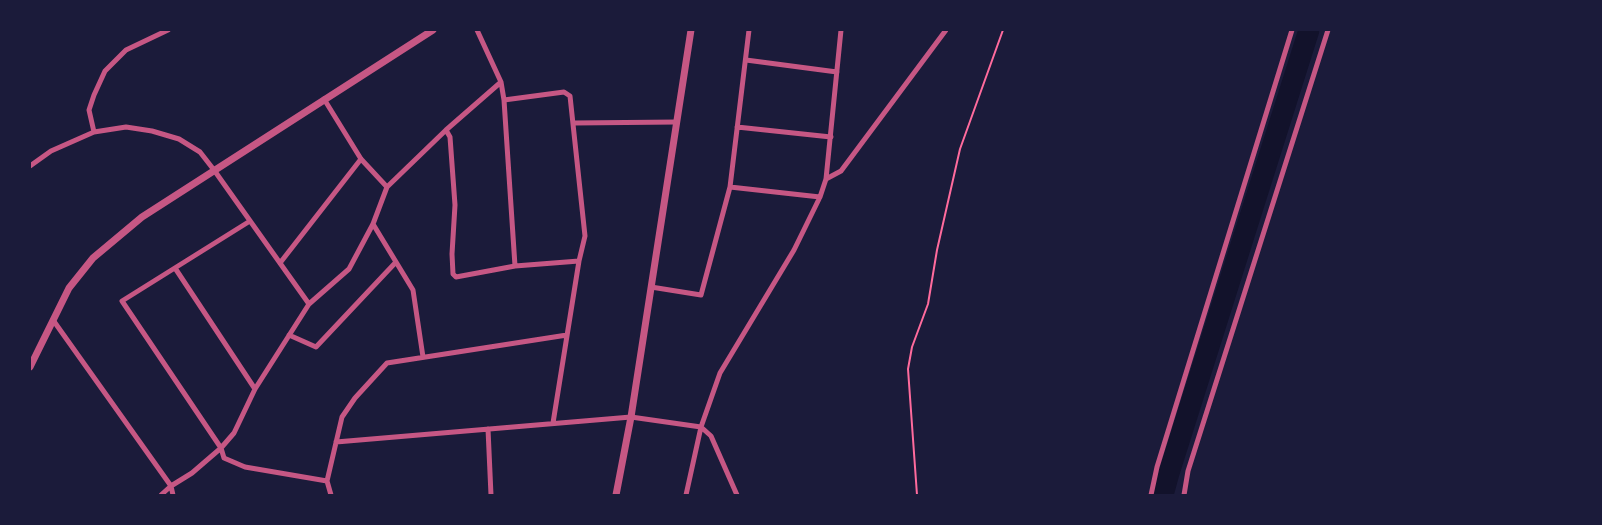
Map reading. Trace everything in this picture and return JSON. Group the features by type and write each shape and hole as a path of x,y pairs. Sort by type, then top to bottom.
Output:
{"street":[{"path":"94,132 89,110 105,71 126,50 168,30"},
{"path":"30,367 70,288 93,258 142,217 433,30"},
{"path":"477,30 501,82 504,100 515,266"},
{"path":"616,495 631,417 691,30"},
{"path":"651,287 701,295 730,187 749,30"},
{"path":"686,495 701,427 720,373 794,250 820,197 826,179 841,30"},
{"path":"826,179 841,171 946,30"},
{"path":"1151,495 1157,467 1292,30"},
{"path":"1184,495 1188,471 1328,30"},
{"path":"746,60 837,72"},
{"path":"161,495 171,486 192,473 234,433 255,389 309,304 349,269 373,224 387,187 446,130 501,82"},
{"path":"504,100 564,92 570,96 586,236 579,261 553,423"},
{"path":"324,99 361,159 387,187"},
{"path":"574,123 677,122"},
{"path":"30,166 51,151 94,132 126,127 152,131 179,140 200,152 309,304"},
{"path":"738,127 831,137"},
{"path":"446,130 450,136 456,205 452,254 453,274 456,277 515,266 579,261"},
{"path":"280,263 361,159"},
{"path":"730,187 820,197"},
{"path":"250,221 122,301 220,448 224,458 245,467 327,481"},
{"path":"373,224 413,290 423,358"},
{"path":"289,335 316,347 396,262"},
{"path":"175,268 255,389"},
{"path":"53,320 171,486 173,495"},
{"path":"331,495 327,481 342,416 355,398 387,363 568,334"},
{"path":"336,442 631,417 701,427 711,436 737,495"},
{"path":"488,429 491,495"}],"path":[{"path":"917,495 908,369 912,348 928,304 937,250 960,150 1003,30"}],"waterway":[{"path":"1163,495 1309,30"}]}
